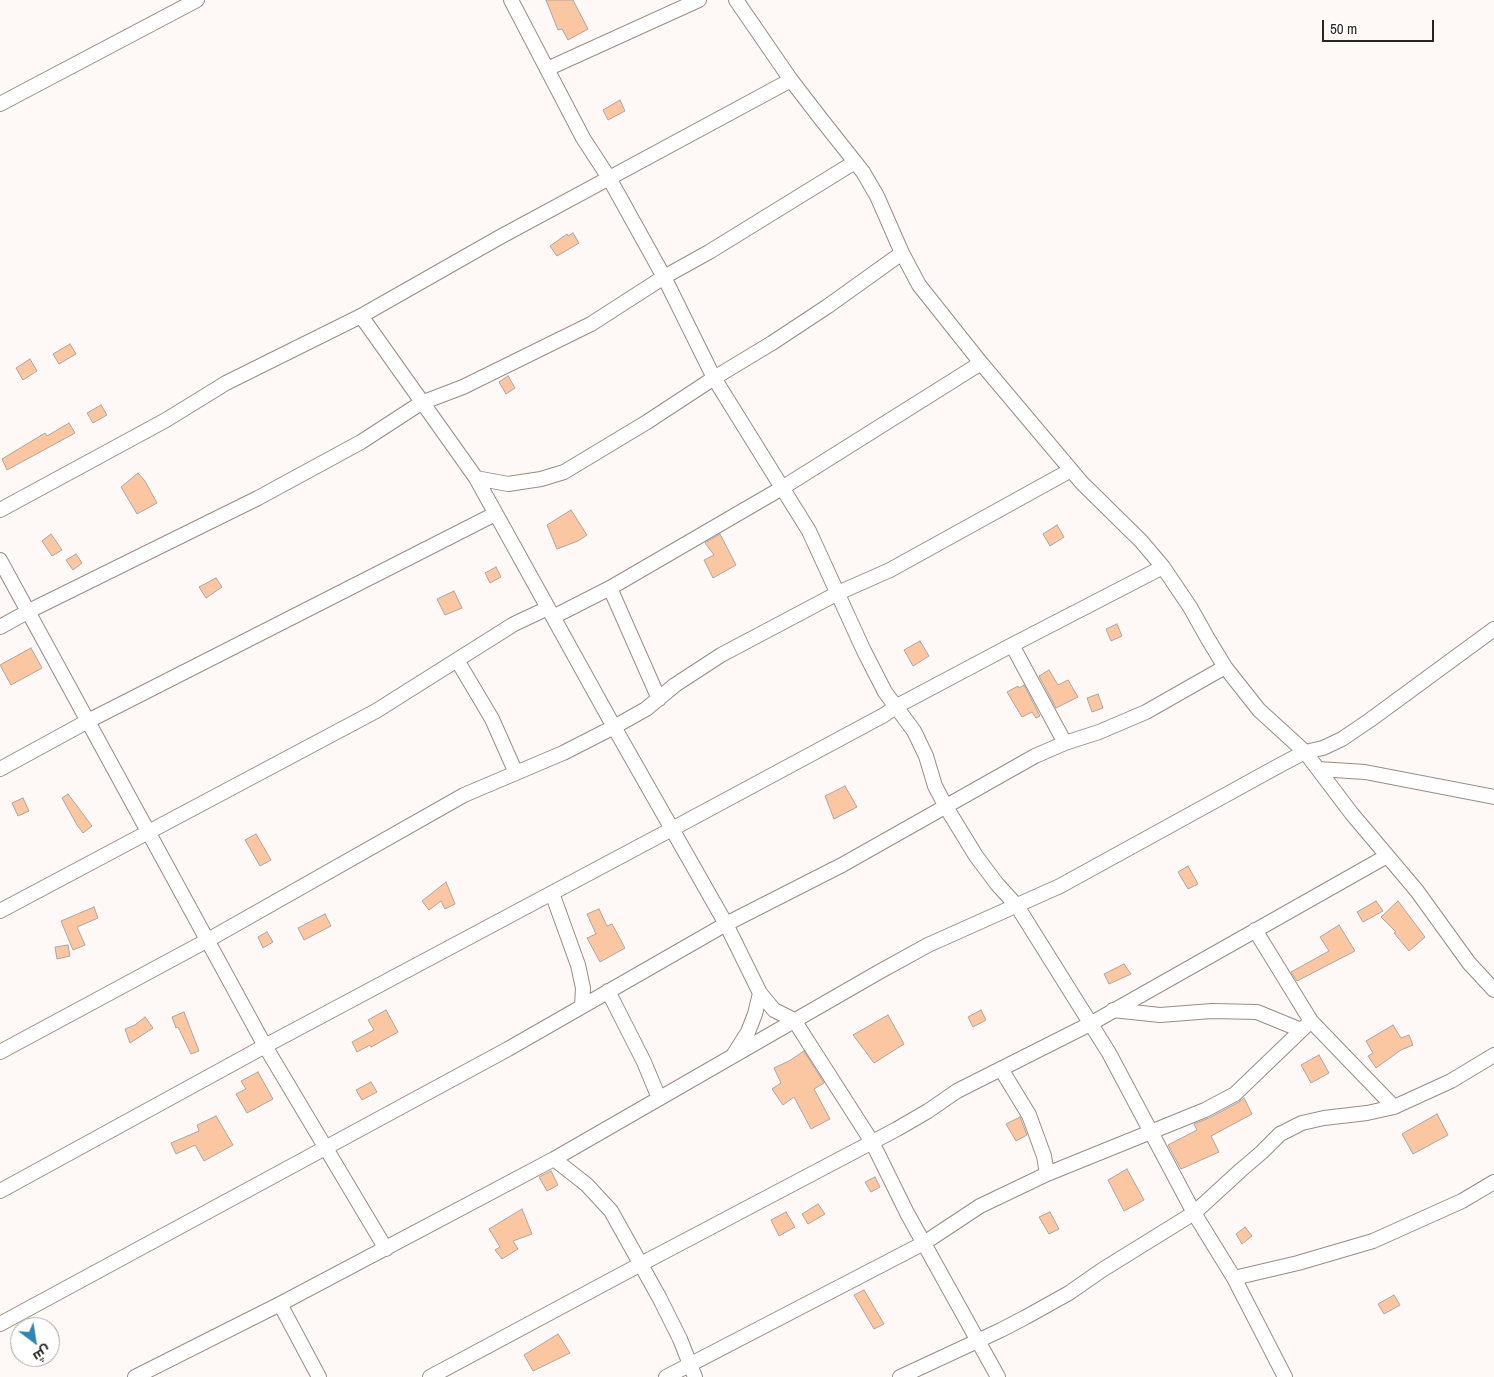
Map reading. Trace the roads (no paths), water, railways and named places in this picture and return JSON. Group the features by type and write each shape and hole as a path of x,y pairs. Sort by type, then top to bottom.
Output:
{"street":[{"path":"0,104 196,0"},
{"path":"511,0 583,138 609,178 664,278 714,378 809,531 864,651 886,692 914,731 926,756 935,786 946,806 976,856 997,884 1017,906 1108,1053 1194,1213 1234,1278 1285,1377"},
{"path":"547,69 699,0"},
{"path":"736,0 791,80 863,172 877,196 902,253 919,285 981,363 1082,483 1141,541 1163,566 1190,607 1225,667 1259,710 1305,752 1417,891 1469,963 1494,990"},
{"path":"0,510 166,420 226,383 361,316 500,237 791,80"},
{"path":"0,627 258,498 361,442 421,403 463,387 591,324 855,162"},
{"path":"476,478 508,484 541,479 564,472 772,344 902,253"},
{"path":"361,316 476,478 726,924 760,993 774,1010 794,1020 872,1142 907,1213 998,1377"},
{"path":"0,911 376,711 514,624 551,612 610,588 782,488 981,363"},
{"path":"0,1052 208,940 457,798 563,753 614,727 646,709 675,685 721,655 838,593 890,570 1071,470"},
{"path":"0,769 88,721 496,514"},
{"path":"0,560 265,1046 386,1248"},
{"path":"0,1191 265,1046 884,715 897,706 1163,566"},
{"path":"610,588 659,699"},
{"path":"135,1377 280,1304 554,1159 928,945 1068,882 1305,752 1322,748 1342,739 1494,630"},
{"path":"1012,645 1065,743"},
{"path":"457,660 492,718 516,773"},
{"path":"0,1324 508,1049 726,924 842,866 1035,756 1146,712 1225,667"},
{"path":"1318,769 1365,772 1494,797"},
{"path":"430,1377 872,1142 928,1111 957,1091 1090,1024 1387,856"},
{"path":"552,893 578,965 583,988 582,1006"},
{"path":"1255,930 1306,1026 1394,1106"},
{"path":"608,991 644,1062 659,1098"},
{"path":"733,1055 748,1032 760,993"},
{"path":"1113,1010 1160,1015 1212,1011 1258,1012 1306,1026"},
{"path":"666,1377 692,1371 924,1243 980,1206 1047,1174 1206,1110 1235,1094 1306,1026"},
{"path":"900,1377 1001,1330 1069,1293 1102,1270 1194,1213 1280,1134 1302,1123 1324,1118 1367,1113 1394,1106 1451,1081 1494,1055"},
{"path":"1001,1068 1028,1115 1044,1156 1047,1174"},
{"path":"554,1159 587,1185 611,1212 659,1297 692,1371"},
{"path":"1234,1278 1298,1263 1373,1241 1462,1201 1494,1182"},
{"path":"280,1304 319,1377"}]}
